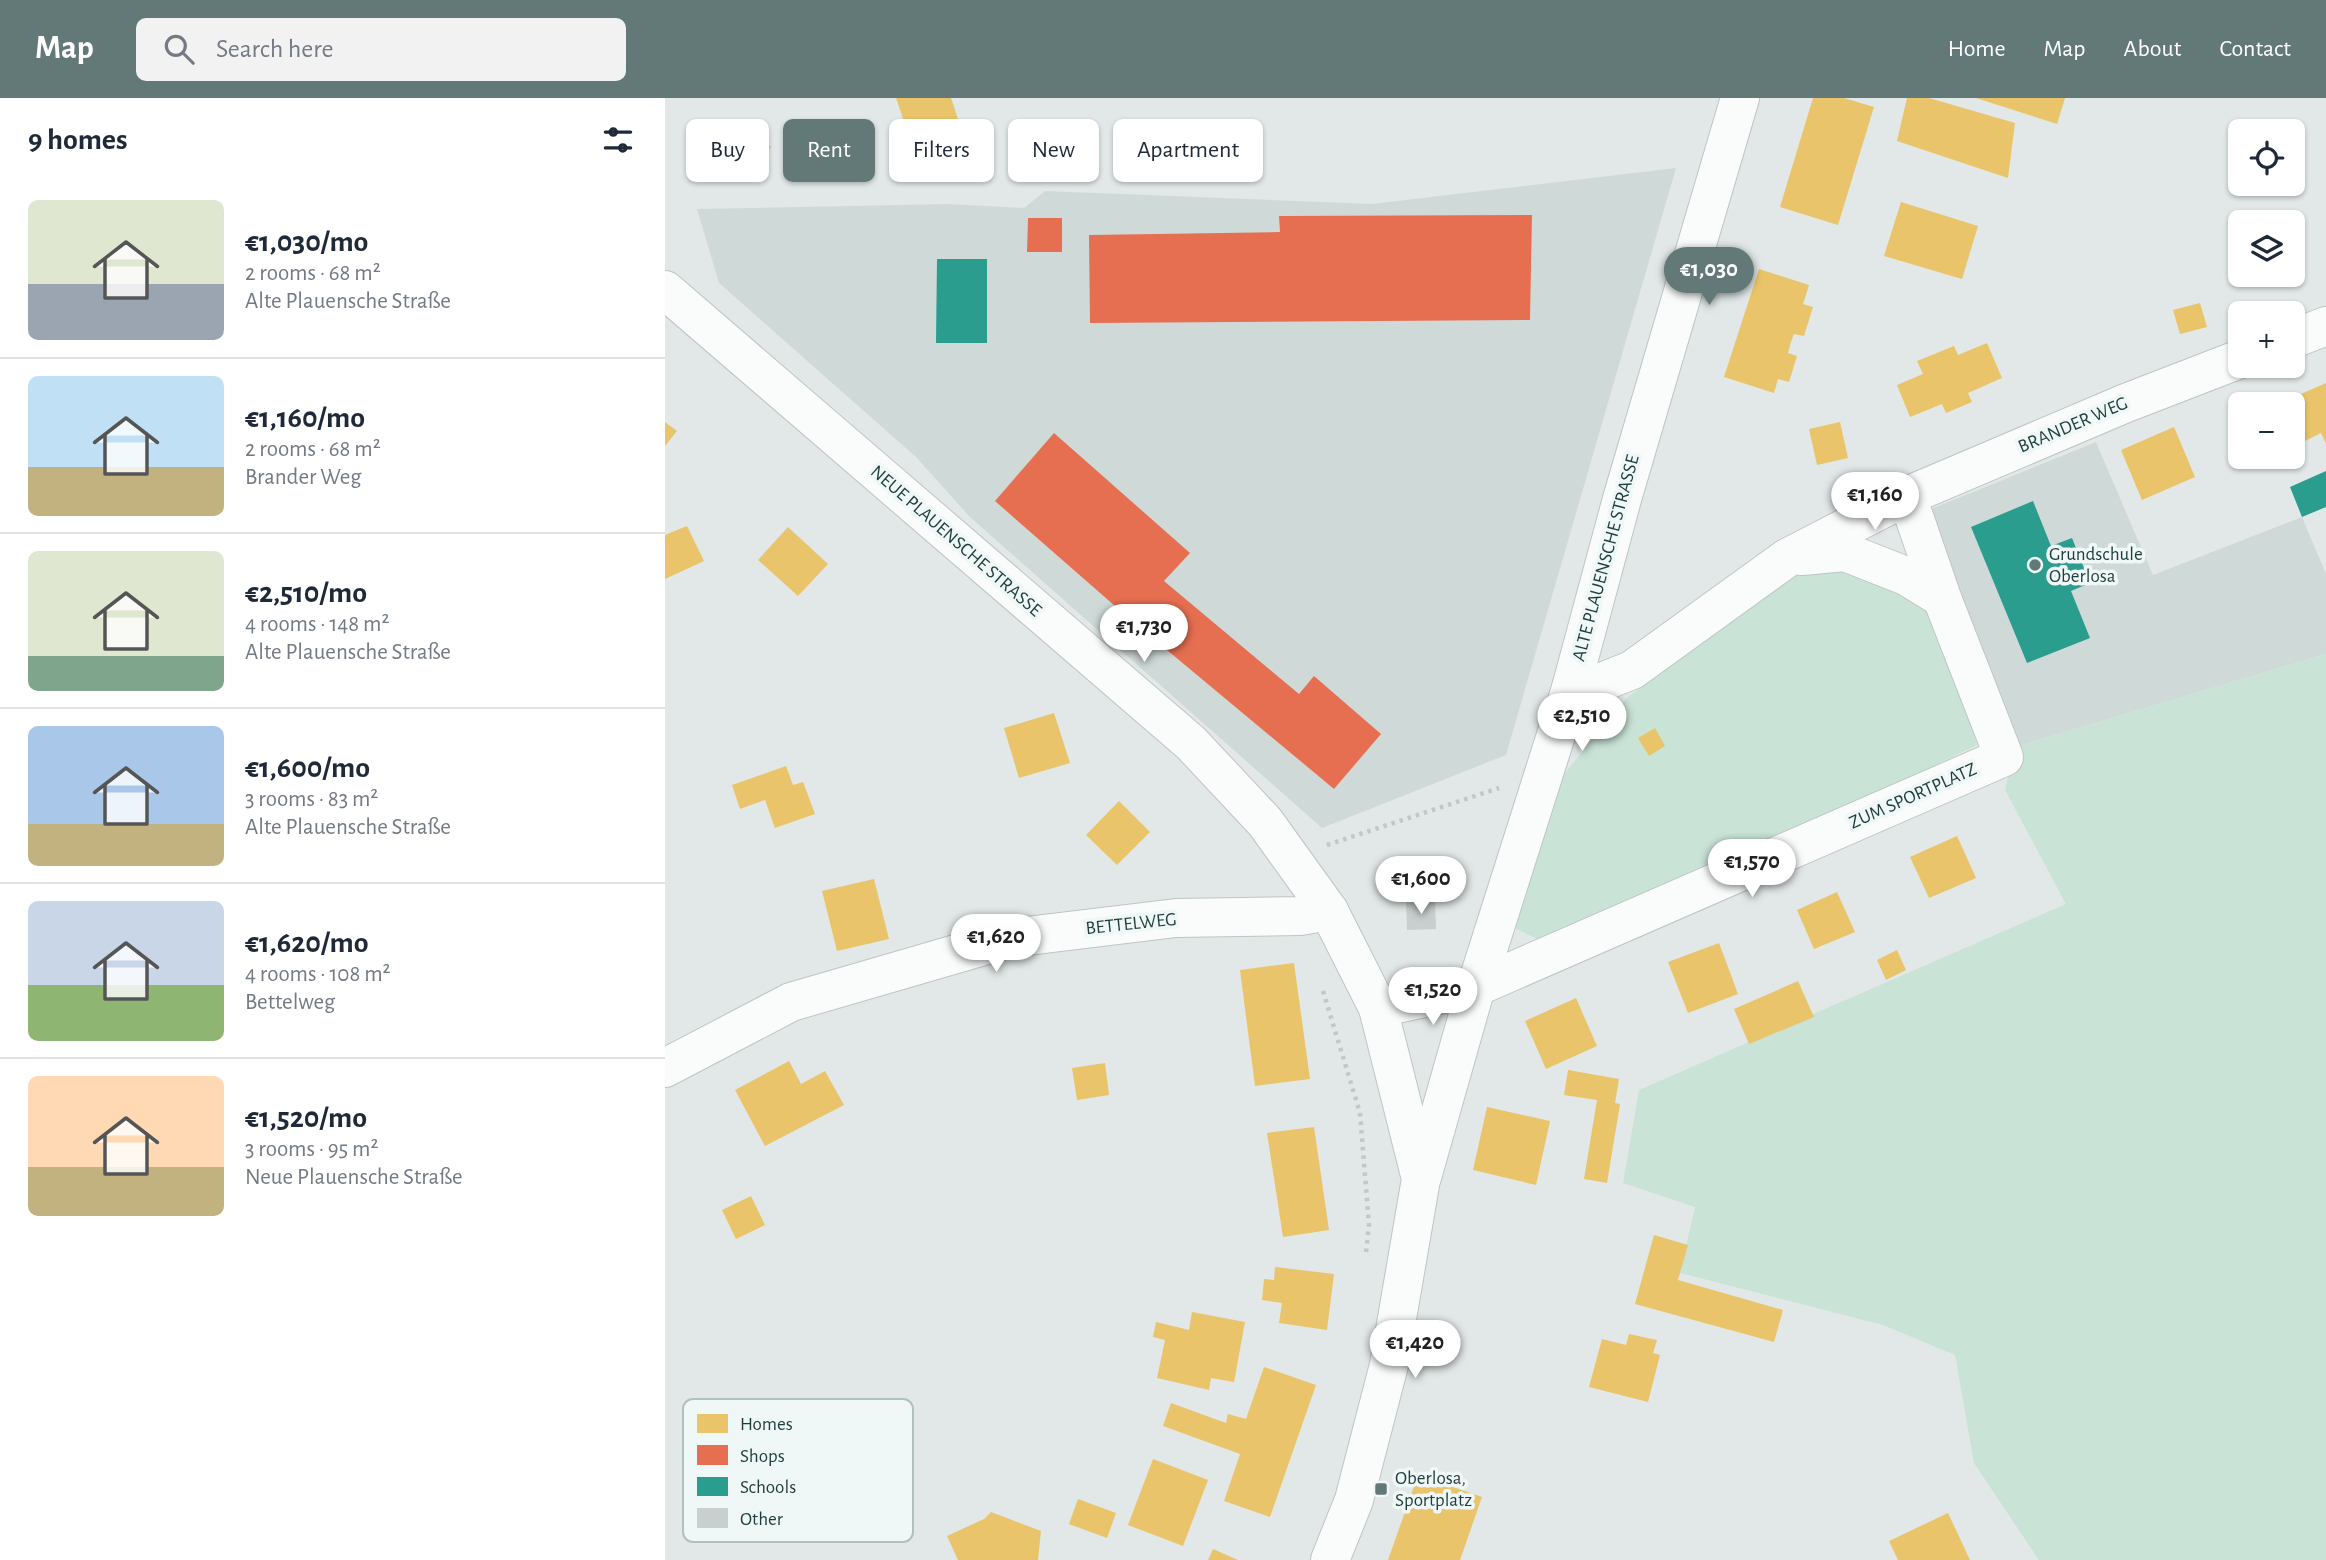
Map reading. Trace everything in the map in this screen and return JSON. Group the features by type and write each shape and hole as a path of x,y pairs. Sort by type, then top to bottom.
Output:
{"street":[{"name":"ALTE PLAUENSCHE STRASSE","path":"1422,1179 1476,987 1571,688 1622,499 1740,98"},
{"name":"NEUE PLAUENSCHE STRASSE","path":"665,290 1191,743 1265,822 1329,911 1378,1008 1422,1179 1389,1365 1354,1500 1330,1560"},
{"path":"2305,334 2326,326"},
{"name":"BRANDER WEG","path":"1571,688 1582,690 1632,670 1787,558 1907,496 2126,402 2228,364"},
{"path":"1907,496 1943,598"},
{"name":"BRANDER WEG","path":"1787,558 1845,552 1906,576 1943,598"},
{"name":"ZUM SPORTPLATZ","path":"1476,987 2004,757 1943,598"},
{"name":"BETTELWEG","path":"665,1068 791,1002 1011,938 1176,918 1300,916 1329,911"},
{"path":"1378,1008 1476,987"}],"path":[{"path":"1291,856 1544,773"},
{"path":"1320,982 1360,1113 1369,1225 1365,1263"}],"shaded area":[{"path":"1676,168 1506,755 1322,828 970,517 916,457 719,283 697,209 948,204 1024,208 1045,191 1372,204"},
{"path":"2096,442 2153,575 2302,517 2326,574 2326,654 2015,747 1931,509"}],"green space":[{"path":"1814,565 1881,577 1923,605 1953,668 1977,745 1834,813 1537,939 1515,928 1555,785 1627,698 1783,579"},
{"path":"2326,654 2326,1560 2039,1560 1974,1463 1955,1355 1883,1325 1680,1273 1695,1207 1623,1183 1639,1090 2066,904 2005,790 2015,747"}],"building: Homes":[{"path":"896,98 951,98 958,119 903,119"},
{"path":"1813,98 1844,98 1874,107 1838,225 1780,207"},
{"path":"1907,98 1929,98 2015,123 2008,178 1897,141"},
{"path":"1976,98 2065,98 2057,124"},
{"path":"1901,202 1978,226 1962,279 1884,256"},
{"path":"1759,269 1809,285 1803,304 1813,307 1804,336 1794,334 1791,342 1788,353 1797,356 1789,382 1778,379 1774,393 1724,377"},
{"path":"2200,303 2207,327 2180,334 2173,310"},
{"path":"1987,343 2002,378 1968,393 1972,402 1946,413 1942,404 1910,417 1897,385 1923,374 1917,361 1954,346 1958,355"},
{"path":"2326,383 2326,444 2321,433 2305,441 2305,392"},
{"path":"665,422 677,431 665,446"},
{"path":"1840,422 1848,458 1817,465 1809,429"},
{"path":"2174,427 2195,477 2142,500 2121,450"},
{"path":"687,526 704,561 665,579 665,535"},
{"path":"788,527 828,564 798,596 758,560"},
{"path":"1054,713 1070,763 1019,778 1004,728"},
{"path":"1655,728 1665,746 1649,756 1638,738"},
{"path":"786,766 793,785 803,782 815,814 775,828 765,800 740,809 732,785"},
{"path":"1119,801 1150,832 1117,865 1086,835"},
{"path":"1957,836 1976,878 1929,898 1910,857"},
{"path":"874,879 889,939 837,951 822,891"},
{"path":"1837,892 1855,932 1814,949 1797,910"},
{"path":"1719,943 1738,994 1688,1013 1668,962"},
{"path":"1897,950 1906,970 1886,980 1877,960"},
{"path":"1294,963 1310,1079 1255,1086 1240,970"},
{"path":"1798,981 1814,1017 1749,1044 1734,1009"},
{"path":"1576,998 1597,1046 1546,1069 1525,1021"},
{"path":"789,1061 801,1084 825,1071 844,1105 765,1146 735,1090"},
{"path":"1105,1063 1109,1095 1077,1100 1072,1068"},
{"path":"1568,1070 1619,1079 1615,1103 1620,1104 1607,1183 1584,1179 1597,1100 1564,1095"},
{"path":"1487,1107 1550,1121 1536,1185 1473,1170"},
{"path":"1314,1127 1329,1230 1283,1237 1267,1133"},
{"path":"751,1196 765,1225 736,1239 722,1210"},
{"path":"1654,1235 1688,1245 1678,1280 1783,1310 1774,1342 1635,1304"},
{"path":"1275,1267 1334,1274 1327,1330 1279,1323 1282,1303 1262,1300 1264,1279 1274,1280"},
{"path":"1192,1312 1245,1322 1234,1382 1211,1378 1209,1390 1157,1378 1165,1340 1153,1337 1156,1322 1189,1330"},
{"path":"1629,1334 1657,1340 1653,1353 1660,1355 1648,1402 1589,1387 1602,1339 1626,1345"},
{"path":"1264,1367 1316,1385 1270,1517 1224,1501 1240,1454 1163,1426 1171,1403 1226,1423 1228,1414 1246,1419"},
{"path":"1153,1459 1208,1480 1183,1546 1128,1525"},
{"path":"1418,1475 1482,1497 1460,1560 1388,1560"},
{"path":"1078,1499 1116,1513 1107,1538 1069,1524"},
{"path":"991,1512 1041,1531 1038,1560 958,1560 947,1536 984,1519"},
{"path":"1948,1513 1970,1560 1898,1560 1889,1541"},
{"path":"1213,1549 1238,1560 1208,1560"}],"building: Shops":[{"path":"1532,215 1530,320 1090,323 1089,235 1280,232 1279,216"},
{"path":"1028,218 1062,218 1062,252 1027,252"},
{"path":"1054,433 1190,553 1164,581 1299,694 1314,676 1381,734 1334,789 1131,620 995,501"}],"building: Schools":[{"path":"937,259 987,259 987,343 936,343"},
{"path":"2326,471 2326,507 2302,517 2290,487"},
{"name":"Grundschule Oberlosa","path":"2033,501 2051,546 2072,538 2090,583 2071,591 2090,638 2027,663 1971,527"}],"building: Other":[{"path":"1435,901 1436,929 1407,930 1406,902"}],"place":[{"name":"Grundschule Oberlosa","path":"2035,565"},
{"name":"Oberlosa, Sportplatz","path":"1381,1489"}]}
